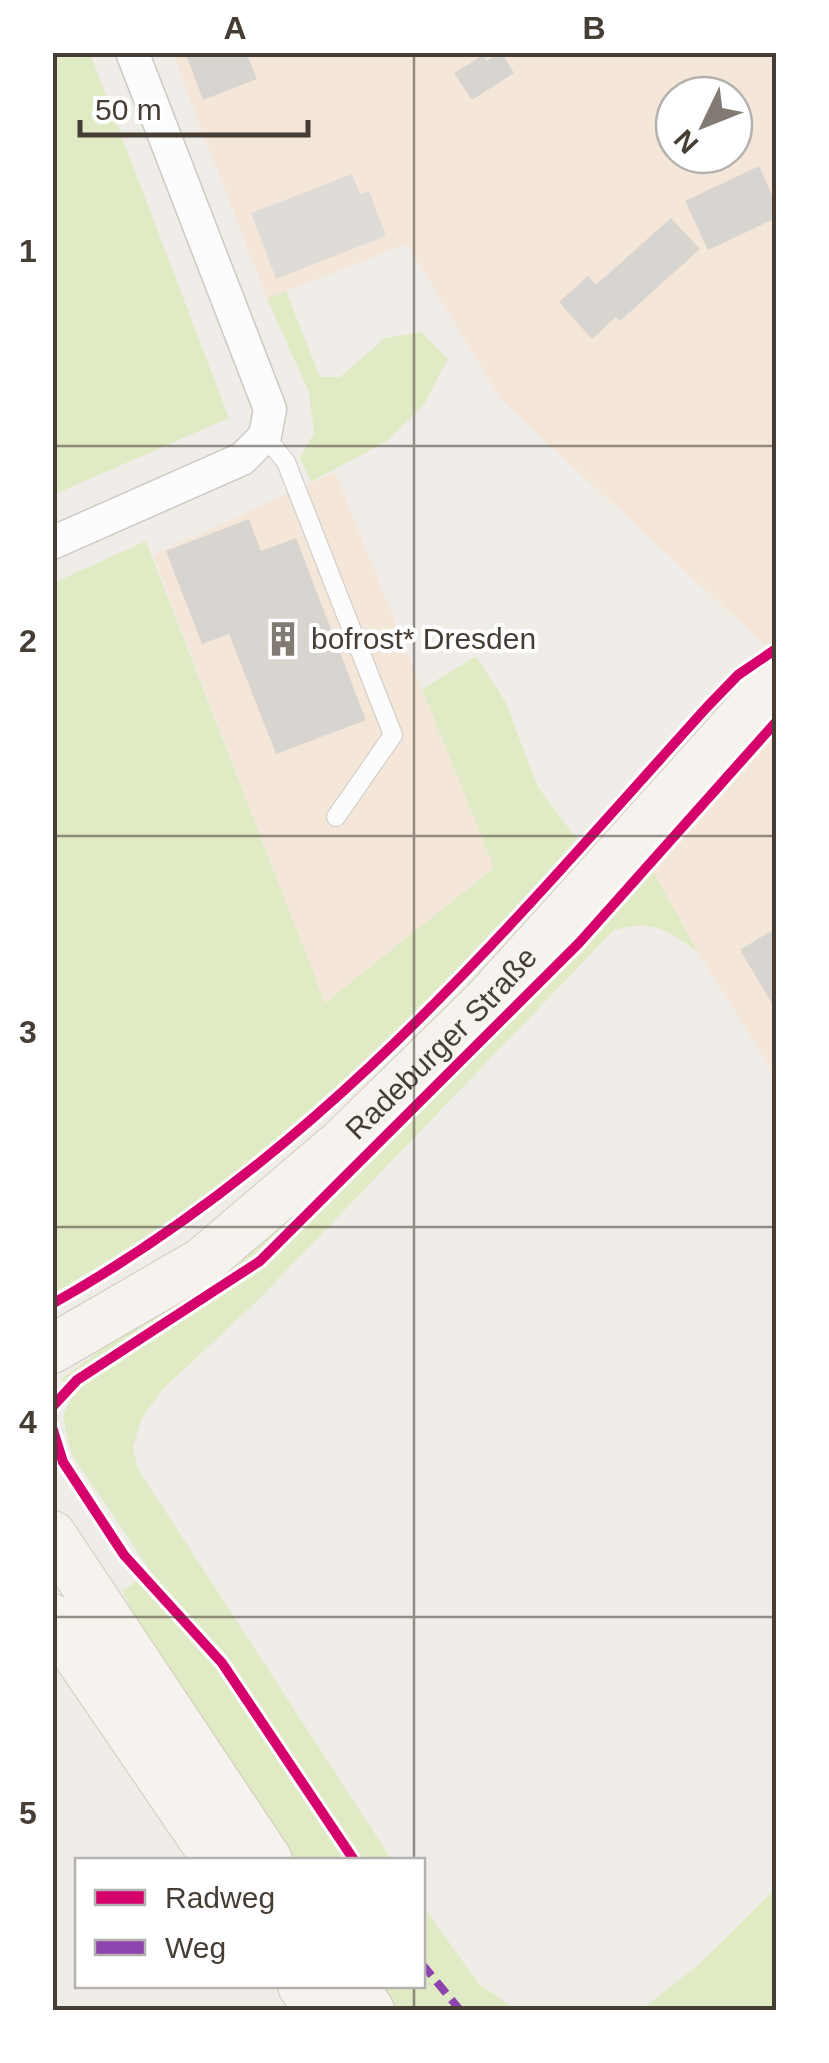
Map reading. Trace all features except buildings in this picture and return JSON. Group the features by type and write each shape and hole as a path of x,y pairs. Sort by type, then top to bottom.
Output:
{"main road":[{"name":"Radeburger Straße","path":"52,1349 202,1262 343,1142 486,1002 776,680"},
{"path":"52,1535 267,1858"},
{"path":"52,1618 216,1858"},
{"path":"303,1988 319,2010"},
{"path":"354,1988 370,2010"}],"street":[{"path":"52,543 242,459 268,422 132,52"}],"lane":[{"path":"268,422 393,735 336,817"}],"shaded area":[{"path":"172,53 776,53 776,656 501,400 407,244 267,299"},
{"path":"352,174 360,194 369,191 386,236 276,279 251,213"},
{"path":"335,472 494,868 325,1004 153,555"},
{"path":"776,704 776,1077 697,951 651,867 636,860"}],"green space":[{"path":"53,52 90,53 229,418 53,495"},
{"path":"286,291 320,377 340,377 385,338 421,332 448,359 423,406 387,441 311,482 300,458 314,433 309,392 267,299"},
{"path":"146,541 325,1003 494,868 422,689 476,656 505,701 538,787 577,839 461,968 337,1090 201,1199 53,1294 53,583"},
{"path":"636,860 651,867 697,951 649,926 614,930 259,1299 163,1389 141,1420 133,1447 138,1469 391,1858 289,1858 170,1684 122,1591 151,1572 71,1453 63,1417 74,1387 60,1380 99,1351 197,1292 248,1253"},
{"path":"776,1888 776,2010 641,2010 698,1965"},
{"path":"425,1909 479,1984 517,2010 390,2010 374,1988 425,1988"}],"marked path":[{"path":"425,1968 460,2010"}],"cycle path":[{"path":"52,1304 150,1244 240,1178 325,1108 482,955 738,675 776,649"},
{"path":"53,1406 77,1380 260,1261 579,943 776,722"},
{"path":"52,1427 63,1462 124,1555 222,1663 353,1858"}],"place":[{"name":"bofrost* Dresden","path":"283,639"}]}
